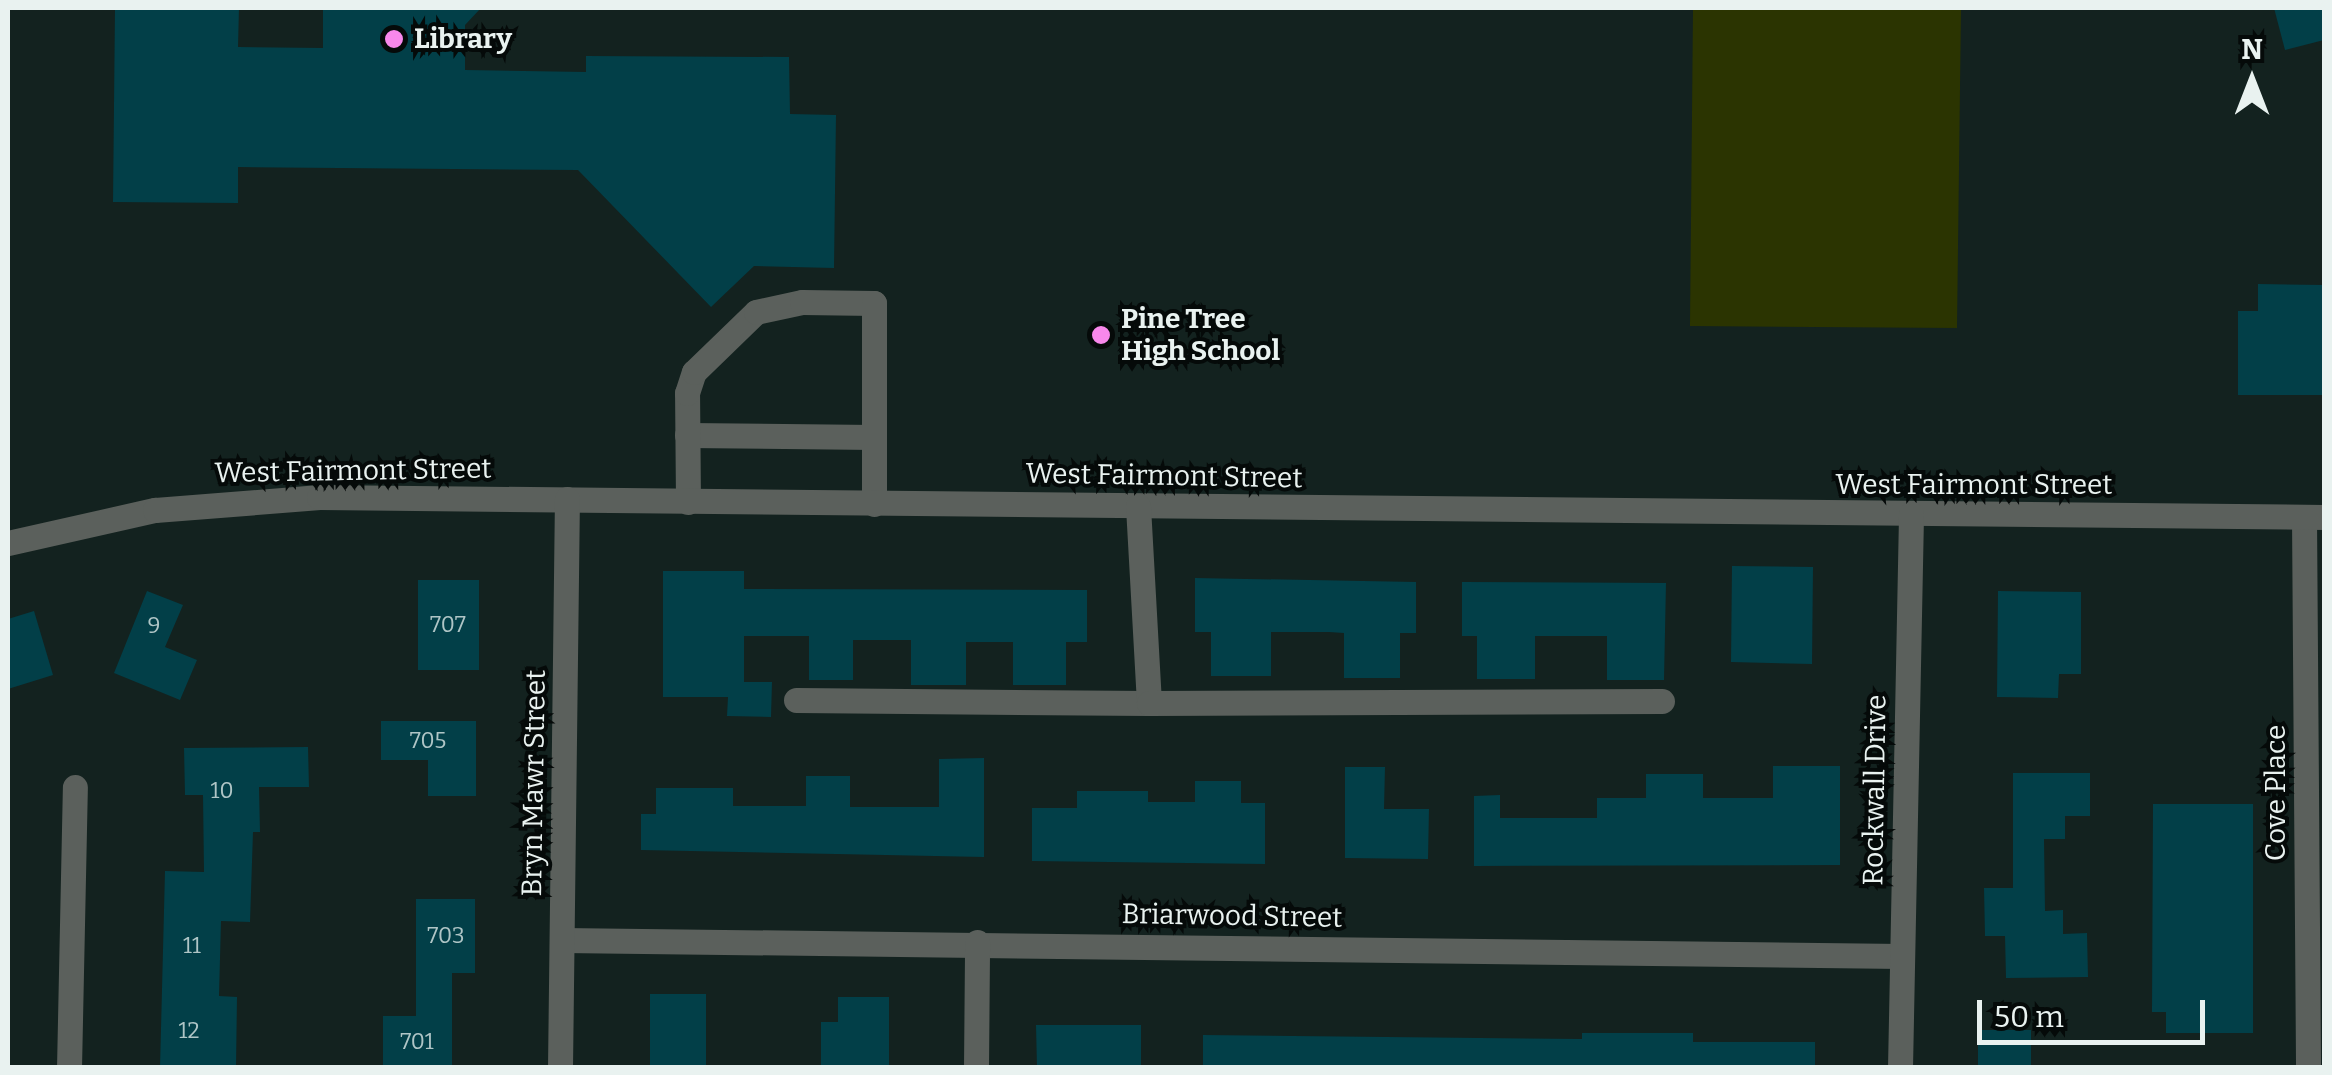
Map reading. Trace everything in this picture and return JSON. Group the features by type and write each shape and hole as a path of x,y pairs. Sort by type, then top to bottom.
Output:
{"street":[{"path":"688,502 686,393 694,372 745,319 789,302 874,303 874,504"},
{"path":"687,435 874,437"},
{"name":"West Fairmont Street","path":"8,544 124,515 209,503 318,498 2314,517"},
{"name":"Bryn Mawr Street","path":"560,1068 567,500"},
{"path":"1138,506 1148,704"},
{"name":"Rockwall Drive","path":"1900,1068 1911,514"},
{"name":"Cove Place","path":"2308,1068 2314,517"},
{"path":"796,700 1148,704 1662,702"},
{"path":"69,1068 74,787"},
{"name":"Briarwood Street","path":"562,940 1902,956"},
{"path":"976,1068 977,942"}],"green space":[{"path":"1693,8 1961,8 1957,328 1690,326"}],"building":[{"path":"115,8 239,8 238,47 323,48 323,8 481,8 465,25 465,70 586,72 586,56 789,57 790,114 836,115 834,268 754,266 711,307 578,170 238,167 238,203 113,202"},
{"path":"2274,8 2324,8 2324,40 2285,50"},
{"path":"2258,284 2324,285 2324,395 2238,395 2238,311 2258,311"},
{"path":"1732,566 1813,567 1812,664 1731,662"},
{"path":"663,571 744,571 744,589 1087,590 1087,642 1066,642 1066,685 1013,685 1013,642 966,642 966,685 911,685 911,640 853,640 853,680 809,680 809,636 744,636 744,682 772,682 771,717 727,716 728,697 663,697"},
{"path":"1195,578 1416,582 1416,633 1400,633 1400,678 1344,678 1344,633 1329,632 1271,632 1271,676 1211,676 1211,632 1195,632"},
{"path":"418,580 479,580 479,670 418,670"},
{"path":"1462,582 1666,583 1664,680 1607,680 1607,636 1535,636 1535,679 1477,679 1477,636 1462,636"},
{"path":"147,591 183,605 165,647 197,660 180,700 114,673"},
{"path":"1998,591 2081,592 2081,674 2059,674 2058,698 1997,697"},
{"path":"34,611 53,675 8,689 8,619"},
{"path":"381,721 476,721 476,796 428,796 428,760 381,760"},
{"path":"308,747 309,787 259,787 260,832 253,832 250,922 221,921 219,996 237,997 236,1068 160,1068 165,871 204,872 203,795 185,795 184,748"},
{"path":"984,758 984,857 641,850 641,814 656,814 656,788 733,788 733,806 806,806 806,776 850,776 850,807 939,807 939,759"},
{"path":"1773,766 1840,766 1840,865 1474,866 1474,796 1500,795 1500,818 1597,818 1597,798 1646,798 1646,774 1703,774 1703,798 1773,798"},
{"path":"1345,767 1385,767 1384,809 1429,809 1428,859 1345,858"},
{"path":"2013,773 2090,773 2090,816 2065,816 2065,839 2044,839 2045,911 2063,910 2063,934 2087,933 2088,977 2006,978 2005,936 1985,936 1984,888 2013,888"},
{"path":"1195,781 1241,781 1241,803 1265,803 1265,864 1032,861 1032,808 1077,808 1077,791 1148,791 1148,802 1195,802"},
{"path":"2153,804 2253,804 2253,1033 2166,1033 2166,1012 2152,1012"},
{"path":"416,899 475,899 475,973 452,973 452,1068 383,1068 383,1016 416,1016"},
{"path":"650,994 706,994 706,1068 650,1068"},
{"path":"838,997 889,997 889,1068 821,1068 821,1022 838,1022"},
{"path":"1036,1025 1141,1025 1141,1068 1037,1068"},
{"path":"1978,1030 2031,1030 2031,1068 1978,1068"},
{"path":"1582,1033 1693,1033 1693,1042 1815,1042 1815,1068 1203,1068 1203,1035 1582,1039"}],"place":[{"name":"Library","path":"394,39"},
{"name":"Pine Tree High School","path":"1101,335"}]}
